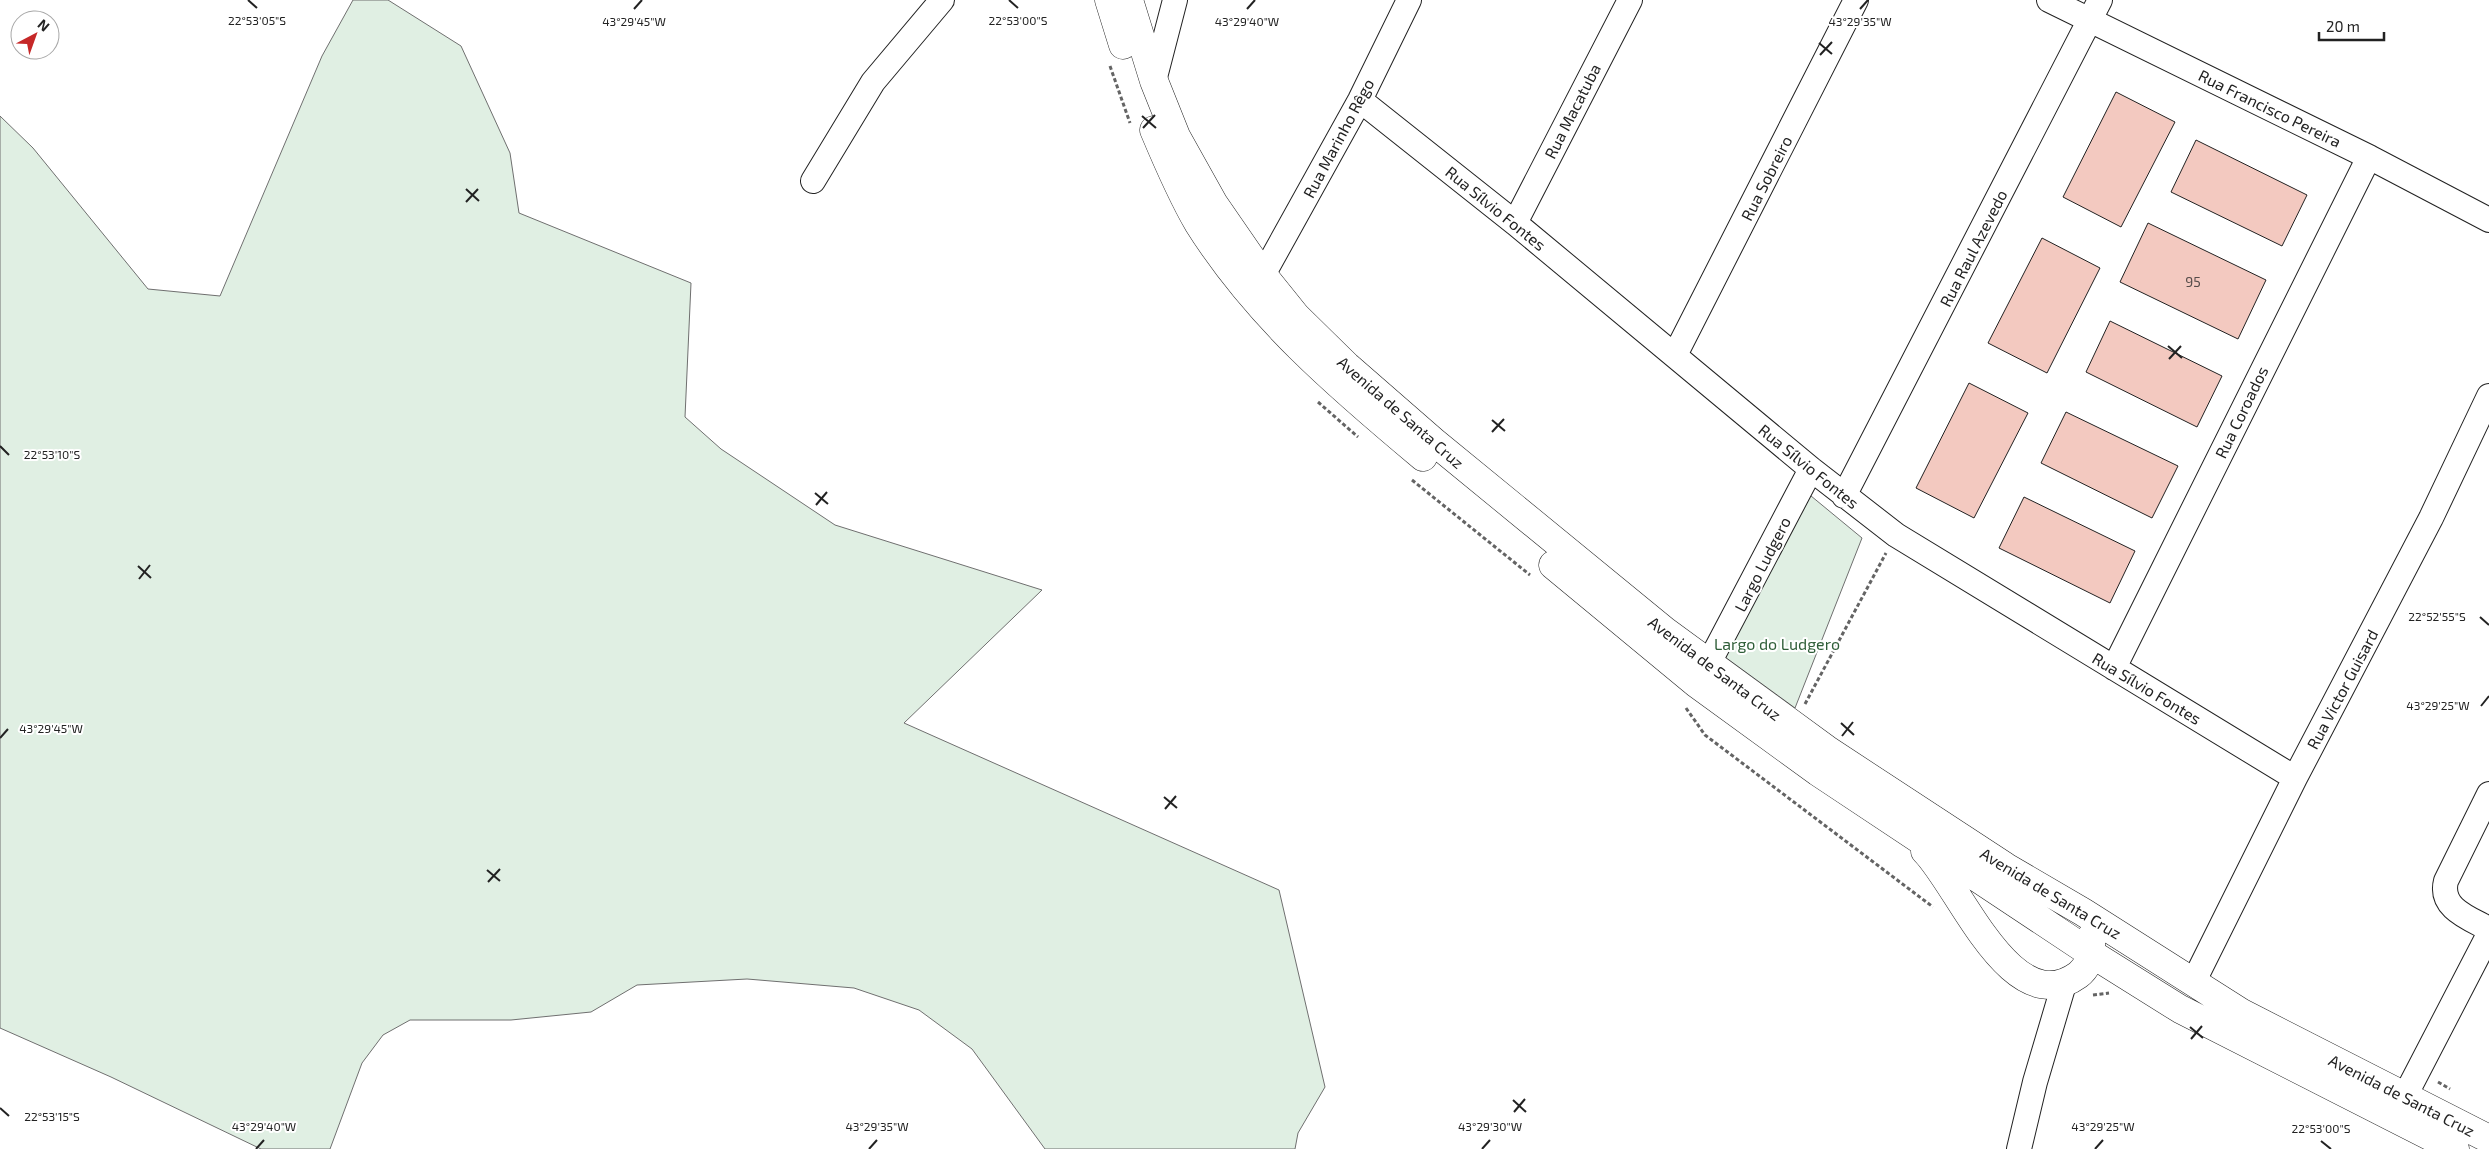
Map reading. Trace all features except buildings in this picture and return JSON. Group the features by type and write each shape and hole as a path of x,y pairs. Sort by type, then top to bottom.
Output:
{"main road":[{"name":"Avenida de Santa Cruz","path":"1109,0 1136,86 1161,147 1198,222 1245,289 1285,335 1348,394 1703,675 1794,727 2006,867 2194,980 2242,1013 2489,1139"},
{"name":"Avenida de Santa Cruz","path":"1129,0 1154,81 1176,136 1214,204 1263,275 1296,316 1383,397 1523,516 1703,675 1818,772 2092,954 2180,1009 2455,1149"},
{"path":"1901,826 1928,854 1987,941 2007,963 2029,980 2048,986 2064,984 2080,973 2092,954 2091,932 2083,912"}],"street":[{"path":"813,182 873,82 942,0"},
{"path":"1154,81 1175,0"},
{"name":"Rua Marinho Rêgo","path":"1263,275 1360,100 1409,0"},
{"name":"Rua Macatuba","path":"1515,223 1630,0"},
{"name":"Rua Sobreiro","path":"1675,355 1856,0"},
{"name":"Rua Francisco Pereira","path":"2049,0 2095,10 2489,220"},
{"name":"Rua Raul Azevedo","path":"1844,496 2095,10"},
{"name":"Rua Sílvio Fontes","path":"1360,100 1515,223 1844,496 1896,535 2295,778"},
{"name":"Rua Coroados","path":"2114,668 2368,157"},
{"name":"Rua Victor Guisard","path":"2194,980 2295,778 2431,518 2489,396"},
{"name":"Largo Ludgero","path":"1703,675 1811,469"},
{"path":"2489,794 2446,881 2443,891 2454,908 2489,929"},
{"path":"2405,1096 2489,934"},
{"path":"2019,1149 2035,1082 2064,984"}],"path":[{"path":"1794,727 1896,535"}],"green space":[{"path":"353,0 388,0 461,46 510,153 519,213 691,283 685,417 721,449 835,525 1042,590 904,723 1279,890 1325,1087 1298,1133 1295,1149 1045,1149 972,1049 919,1010 854,988 747,979 637,985 591,1012 511,1020 410,1020 383,1035 362,1063 330,1149 261,1149 111,1077 0,1028 0,116 33,148 148,289 220,296 322,56"},
{"name":"Largo do Ludgero","path":"1805,491 1862,538 1795,708 1725,657"}]}
